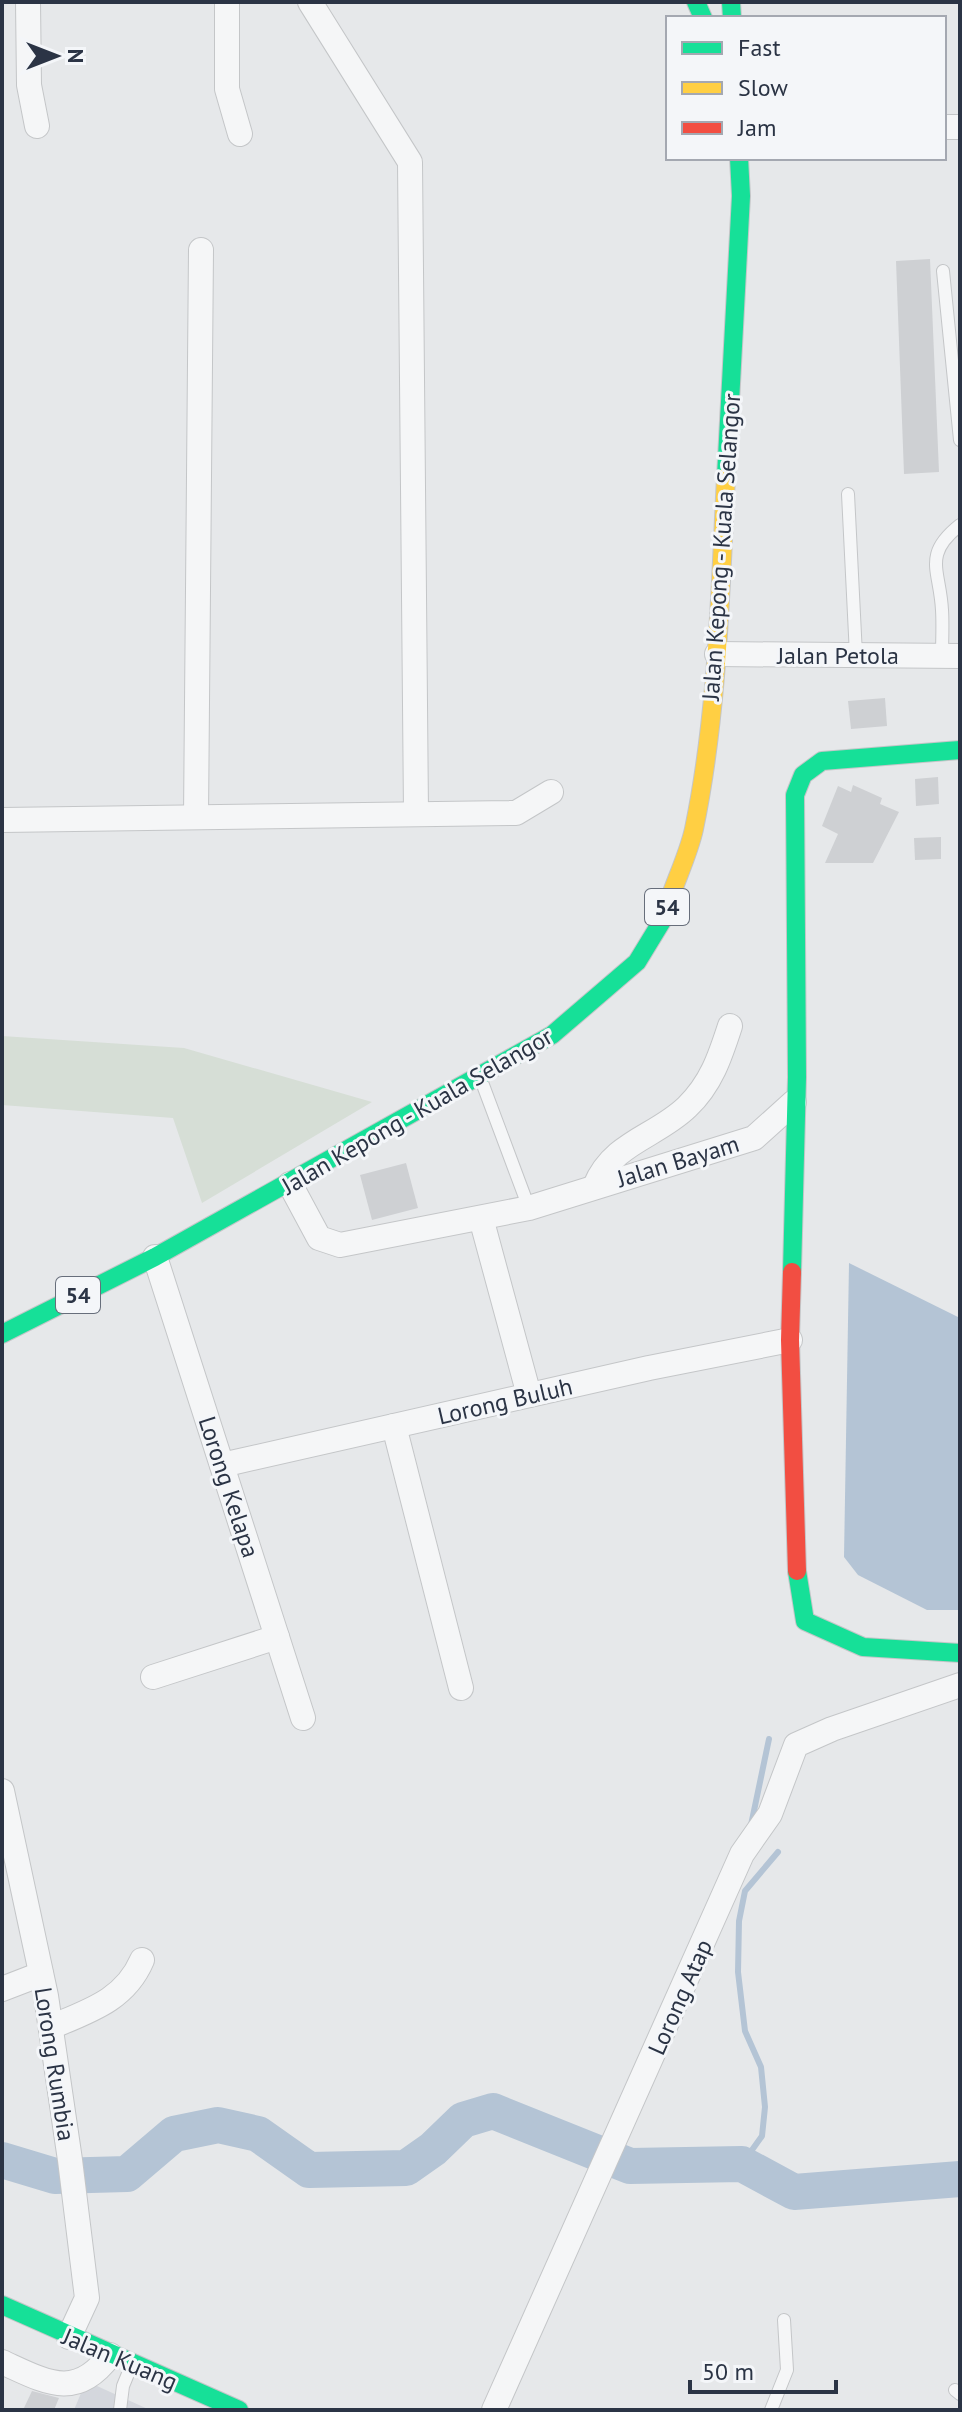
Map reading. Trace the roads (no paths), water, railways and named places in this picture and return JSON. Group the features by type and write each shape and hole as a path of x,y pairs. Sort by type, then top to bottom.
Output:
{"main road":[{"name":"Jalan Kepong - Kuala Selangor","path":"2,1334 155,1257 481,1079 552,1035 637,962 662,921 693,832 717,654 741,196 737,160"},
{"path":"960,750 822,761 803,775 795,795 797,1077 790,1340 798,1591 805,1621 863,1647 960,1653"},
{"name":"Jalan Kuang","path":"2,2305 239,2410"}],"street":[{"path":"28,2 29,85 37,126"},
{"path":"227,2 227,89 240,134"},
{"path":"310,2 410,162 416,813"},
{"path":"196,817 201,250"},
{"name":"Jalan Petola","path":"717,654 951,656"},
{"path":"2,820 516,813 551,792"},
{"path":"595,1186 606,1165 625,1146 684,1110 706,1087 730,1026"},
{"name":"Jalan Bayam","path":"290,1184 311,1228 328,1243 340,1245 529,1208 754,1138 794,1102"},
{"path":"481,1218 529,1395"},
{"name":"Lorong Kelapa","path":"155,1257 303,1718"},
{"name":"Lorong Buluh","path":"222,1465 790,1340"},
{"path":"394,1426 461,1688"},
{"path":"153,1677 277,1637"},
{"name":"Lorong Atap","path":"494,2410 742,1854 770,1814 796,1745 832,1729 960,1685"},
{"name":"Lorong Rumbia","path":"2,1791 51,2027 87,2298 69,2337"},
{"path":"51,2027 94,2009 133,1982 142,1960"},
{"path":"2,1989 41,1974"},
{"path":"2,2362 60,2384 75,2384 121,2359"}],"lane":[{"path":"943,271 960,440"},
{"path":"848,494 856,655"},
{"path":"951,656 935,578 936,550 943,538 960,525"},
{"path":"481,1079 529,1208"},
{"path":"771,2410 787,2370 784,2320"},
{"path":"120,2410 123,2386 121,2359"}],"water":[{"path":"849,1263 960,1318 960,1610 927,1610 858,1575 844,1557"}],"waterway":[{"path":"751,1825 769,1739"},
{"path":"742,2164 762,2136 765,2107 761,2067 745,2031 738,1972 739,1921 745,1891 778,1852"},
{"path":"2,2160 55,2176 127,2174 174,2134 218,2125 258,2134 309,2170 406,2168 433,2149 463,2120 493,2111 630,2166 742,2164 794,2192 960,2179"}]}
